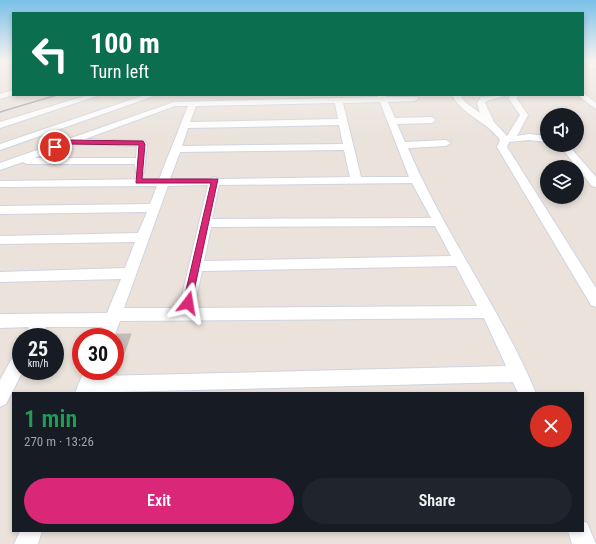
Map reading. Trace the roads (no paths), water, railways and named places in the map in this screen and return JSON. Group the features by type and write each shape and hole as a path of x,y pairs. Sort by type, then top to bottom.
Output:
{"street":[{"path":"0,97 12,92"},
{"path":"584,95 596,107"},
{"path":"0,125 93,96"},
{"path":"0,147 150,96"},
{"path":"456,96 459,101 469,110 492,124"},
{"path":"498,96 484,99 481,103 484,113 507,140"},
{"path":"514,96 513,99 524,115 502,147 590,282 596,301"},
{"path":"0,167 168,105 193,103 338,100 382,97 414,98"},
{"path":"382,97 416,180 489,312 527,392"},
{"path":"338,100 356,179"},
{"path":"109,328 193,103"},
{"path":"392,121 432,120"},
{"path":"185,125 343,122"},
{"path":"507,140 529,137 540,138"},
{"path":"67,142 141,143 139,181"},
{"path":"402,146 446,143"},
{"path":"176,149 349,147"},
{"path":"568,152 596,184"},
{"path":"18,160 141,161"},
{"path":"0,184 215,180 416,180"},
{"path":"184,315 197,266 215,180"},
{"path":"0,210 154,208"},
{"path":"206,223 439,222"},
{"path":"0,240 144,237"},
{"path":"197,266 460,260"},
{"path":"0,277 130,273"},
{"path":"0,321 41,321 184,315 489,312"},
{"path":"37,328 41,321"},
{"path":"2,390 12,373"},
{"path":"88,383 519,374"},
{"path":"26,544 31,532"},
{"path":"579,532 584,544"}],"railway":[{"path":"0,112 54,96"}]}
